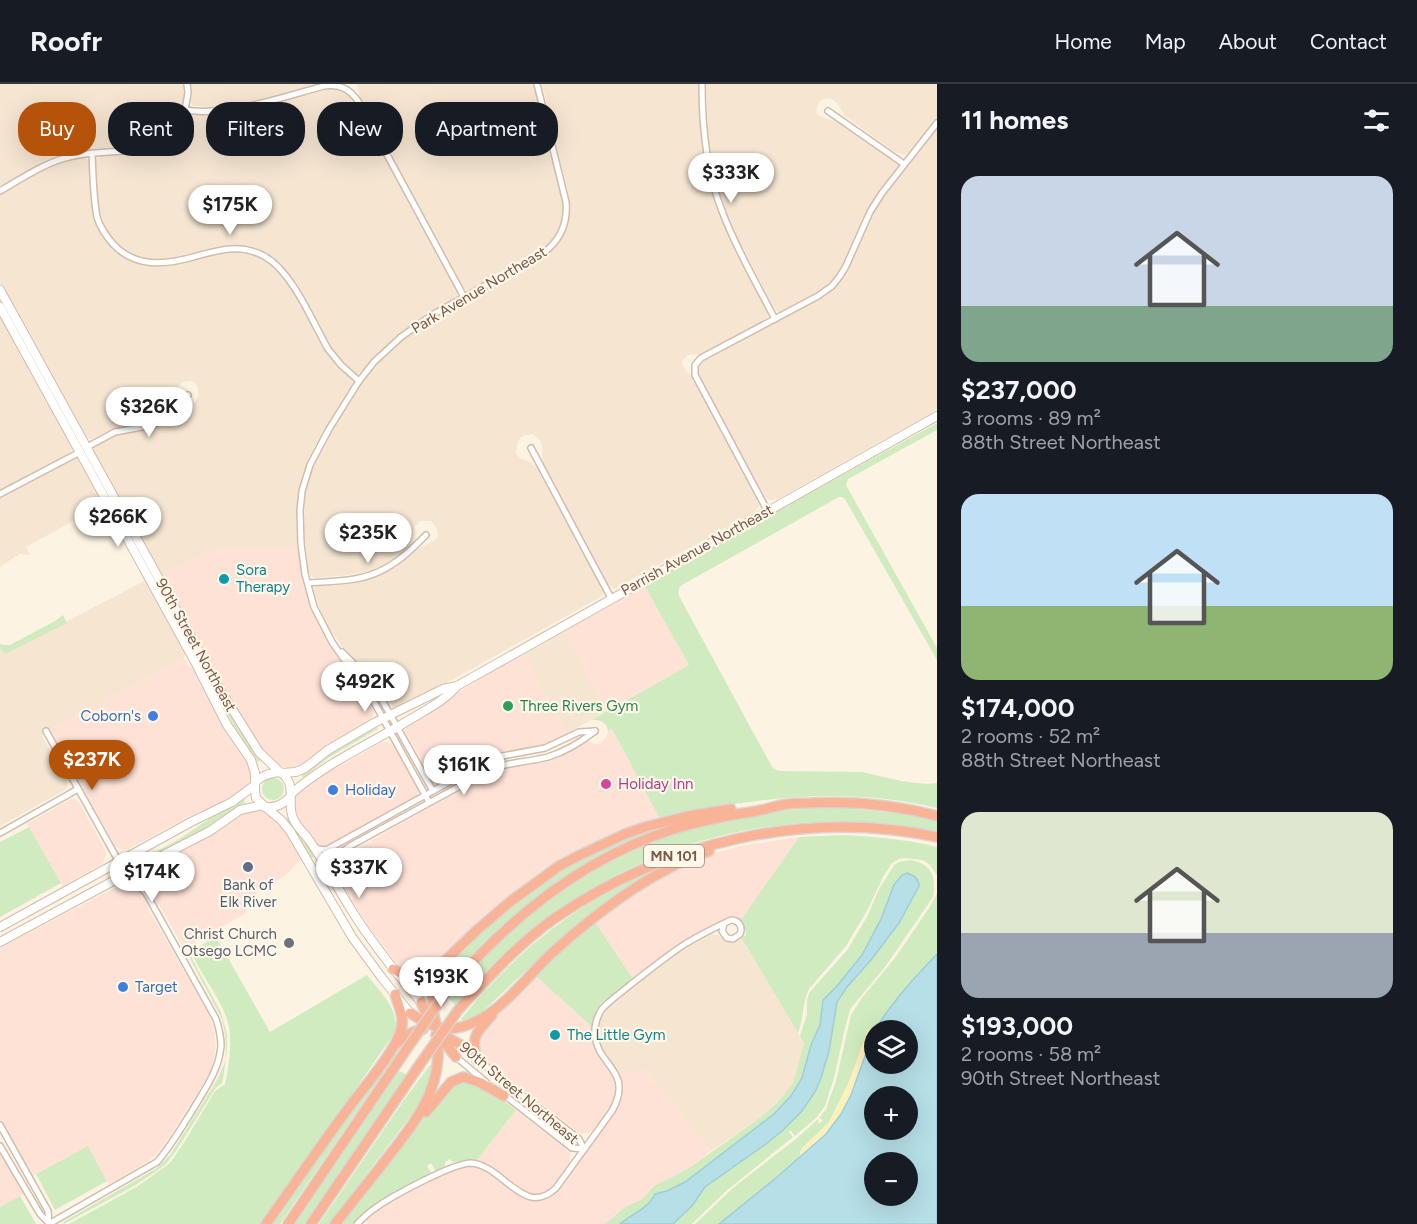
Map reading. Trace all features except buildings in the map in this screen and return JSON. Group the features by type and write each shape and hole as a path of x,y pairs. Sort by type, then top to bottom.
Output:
{"highway":[{"name":"MN 101","path":"288,1224 444,995 483,950 512,923 570,879 635,844 675,829 706,820 788,804 867,803 937,816"},
{"path":"414,1125 431,1092 438,1064 433,992 435,982 456,952 495,914 559,866 606,842 645,827 688,816 753,806 772,808"},
{"name":"MN 101","path":"311,1224 459,1009 498,967 554,919 644,868 683,853 753,835 831,827 865,827 937,837"},
{"path":"477,1060 473,1048 474,1037 479,1029 552,953 598,914 638,886 677,864 705,852 744,840 792,830"},
{"path":"393,969 416,980 423,980 456,952"},
{"path":"389,1053 399,1035 402,1023 395,994"},
{"path":"421,1002 435,1029 456,1057"},
{"path":"266,1224 389,1053 404,1036 413,1032 463,1027 501,1005"},
{"path":"410,1013 461,1045"},
{"path":"334,1224 451,1082 463,1077 471,1079 504,1096"}],"main road":[{"name":"90th Street Northeast","path":"0,290 227,725 251,760 255,773 255,784"},
{"name":"90th Street Northeast","path":"0,308 234,714 259,752 281,773"},
{"name":"Parrish Avenue Northeast","path":"281,773 296,772 305,768 334,746 374,723 443,689 457,686 937,416"},
{"name":"Parrish Avenue Northeast","path":"292,794 329,765 447,697 457,686"},
{"path":"0,927 232,802 265,774 281,773 289,782 292,794 290,808 294,820 309,839 369,937 421,1002"},
{"path":"255,784 256,798 290,831 352,937 410,1013"},
{"path":"0,942 210,831 240,810 264,806 278,807 292,794"},
{"path":"119,862 121,867 119,878"}],"street":[{"path":"186,102 187,84"},
{"path":"194,111 223,111 332,84 346,88 358,101 464,297"},
{"name":"Park Avenue Northeast","path":"393,729 374,689 332,642 314,607 303,559 300,528 302,491 310,465 329,429 359,381 374,362 401,337 432,315 542,254 557,240 566,222 566,202 537,84"},
{"path":"702,84 706,152 716,195 727,224 775,319"},
{"path":"828,111 904,164"},
{"path":"767,510 695,375 695,365 701,358 832,286 846,266 870,212 882,193 937,123"},
{"path":"0,191 46,165 75,156"},
{"path":"92,156 97,216 103,230 118,250 130,257 149,263 168,263 226,248 245,249 265,256 282,270 334,357 359,381"},
{"path":"0,494 115,432 153,425 174,411 188,395"},
{"path":"531,448 611,598"},
{"path":"308,583 352,579 376,573 395,562 426,535"},
{"path":"393,729 437,797"},
{"path":"393,729 429,802"},
{"path":"46,731 119,862"},
{"path":"314,848 328,849 432,790 497,757 545,748 579,732 595,731 554,755 491,769 343,851 332,858 326,869"},
{"path":"0,833 78,789"},
{"path":"146,893 144,877 153,861"},
{"path":"49,1224 157,1161 170,1145 213,1076 219,1056 221,1039 216,1018 146,893 131,880 119,878"},
{"path":"357,1224 373,1209 391,1198 451,1168 464,1164 487,1167 528,1197 537,1199 550,1194 616,1104 619,1092 617,1076 601,1051 595,1036 597,1019 601,1011 614,998 682,945 724,924"},
{"name":"90th Street Northeast","path":"461,1045 579,1139 584,1149"},
{"name":"90th Street Northeast","path":"456,1057 572,1148 584,1149"},
{"path":"0,1125 48,1211 49,1224"},
{"path":"0,1146 40,1214 49,1224"}],"shaded area":[{"path":"0,84 184,84 184,102 108,102 108,149 96,150 96,102 18,102 18,156 65,156 49,161 0,186"},
{"path":"190,84 320,84 249,102 206,102 206,107 195,106 194,102 191,102"},
{"path":"357,84 535,84 539,102 415,102 415,156 552,156 564,206 562,220 555,238 531,257 469,290 464,289 391,156 403,156 403,102 362,102"},
{"path":"542,84 699,84 702,145 715,202 728,233 769,310 769,315 765,320 701,354 688,355 682,363 686,371 694,378 760,499 759,506 755,512 614,589 608,584 543,465 540,440 533,434 522,436 518,441 516,453 520,458 536,467 603,589 603,594 434,690 393,708 374,681 345,650 327,626 313,591 317,585 322,583 362,579 390,568 415,550 435,540 438,535 437,529 431,521 420,521 415,526 407,548 373,570 314,578 309,573 304,533 305,492 311,471 319,455 365,378 398,343 416,328 537,261 560,241 568,224 569,196 558,150 558,102 546,102"},
{"path":"706,84 937,84 937,119 904,155 895,152 845,116 832,99 826,98 820,101 816,110 817,114 839,121 897,161 898,166 866,213 836,276 820,291 781,312 773,306 737,237 716,185 708,140"},
{"path":"333,88 340,89 352,98 355,102 317,102 317,156 385,156 458,292 457,297 406,329 357,374 348,369 337,356 284,268 264,253 250,247 228,245 155,260 135,255 121,247 106,230 101,217 96,160 104,155 194,156 194,114 206,113 206,156 305,156 305,102 275,102"},
{"path":"937,126 937,410 776,500 769,500 764,496 696,370 697,364 812,302 838,284 856,253 873,212"},
{"path":"84,157 90,165 102,234 115,251 125,258 151,265 165,265 238,250 260,257 284,277 326,351 352,379 353,385 314,448 301,480 297,515 299,548 219,548 161,575 93,449 97,444 114,436 156,427 166,422 185,405 196,401 198,388 196,384 192,381 181,383 175,404 163,416 153,421 114,429 92,439 86,438 0,284 0,194 38,173 64,162"},
{"path":"0,313 73,448 68,454 0,491"},
{"path":"73,457 79,458 106,503 26,547 30,555 19,554 0,567 0,497"},
{"path":"219,548 299,548 310,602 318,621 329,641 366,693 374,709 370,721 301,766 290,768 278,765 260,746 228,695 161,575"},
{"path":"148,579 185,653 184,658 41,734 67,781 67,787 0,826 0,648 5,654"},
{"path":"644,585 689,665 607,710 563,630"},
{"path":"563,630 607,710 567,734 522,653"},
{"path":"522,653 567,734 539,748 506,751 492,755 436,783 432,780 405,731 406,725"},
{"path":"184,658 189,667 197,670 247,757 251,779 236,794 212,807 128,849 120,849 115,846 50,729"},
{"path":"612,729 660,819 544,872 517,890 478,921 429,973 418,976 399,967 349,896 336,873 334,865 337,860 489,774 500,769 552,760 587,741 595,744 601,743 608,731"},
{"path":"382,742 394,746 418,788 418,792 415,797 328,846 320,847 295,815 294,807 298,792 322,773"},
{"path":"71,799 75,799 80,804 106,851 106,855 103,863 63,886 27,824"},
{"path":"261,810 279,824 300,860 285,876 252,896 243,915 188,946 182,945 148,886 146,879 151,866 239,813"},
{"path":"799,837 740,921 733,917 729,918 697,933 667,952 633,979 595,922 640,889 687,863 741,846"},
{"path":"124,883 133,885 137,889 209,1015 216,1046 211,1071 159,1151 139,1167 109,1184 88,1146 32,1176 0,1118 0,948"},
{"path":"712,934 730,941 741,937 804,1043 793,1084 778,1102 761,1117 711,1151 646,1070 620,1074 602,1047 598,1033 601,1019 607,1009 676,954"},
{"path":"535,975 592,1027 595,1050 614,1079 616,1095 612,1105 594,1130 589,1133 581,1134 484,1060 478,1052 478,1034"},
{"path":"646,1070 711,1151 689,1168 655,1185 642,1199 625,1207 605,1224 368,1224 366,1220 388,1203 448,1173 466,1167 482,1169 527,1200 541,1202 548,1199 561,1187 618,1106 622,1093 620,1074"},
{"path":"516,1110 570,1154 570,1162 546,1193 534,1195 528,1193 491,1166 477,1160"},
{"path":"0,1151 24,1194 0,1207"}],"green space":[{"path":"937,423 937,430 848,479 846,485 937,648 937,660 842,497 682,585 678,591 774,769 862,772 901,781 937,783 937,808 868,797 798,797 729,805 660,819 612,729 608,731 602,722 591,720 689,665 644,585"},
{"path":"63,615 67,623 5,654 0,648 0,644 10,645"},
{"path":"226,706 262,759 258,762 235,728 224,707"},
{"path":"376,726 378,729 328,758 303,778 301,774 310,770 344,744"},
{"path":"273,778 281,781 284,789 281,797 273,800 265,797 262,789 265,781"},
{"path":"243,798 245,803 220,819 138,864 137,862 181,838"},
{"path":"845,808 905,814 937,821 937,833 893,825 848,822 803,823 758,828 671,851 629,869 573,900 527,935 471,989 461,984 500,942 540,907 567,888 624,855 685,831 717,822 773,812"},
{"path":"288,817 315,856 310,859 295,831 285,819"},
{"path":"29,827 61,883 0,917 0,842"},
{"path":"657,827 658,829 594,860 536,897 484,942 437,996 439,976 468,944 501,914 561,869 607,845"},
{"path":"843,835 902,840 937,847 937,875 923,860 905,858 892,863 846,946 809,989 798,1033 741,937 745,936 746,932 740,921 799,837"},
{"path":"911,860 928,868 931,872 934,883 933,897 885,967 851,1008 834,1078 825,1106 816,1118 795,1136 790,1130 793,1137 725,1192 692,1224 673,1224 692,1206 705,1187 766,1144 802,1111 821,1078 829,1051 837,1002 899,923 919,886 898,880 894,885 870,943 837,986 823,1000 820,1025 802,1078 796,1089 775,1114 685,1182 655,1194 645,1207 620,1224 605,1224 625,1207 642,1199 655,1185 689,1168 761,1117 778,1102 793,1083 804,1043 800,1036 807,1014 809,993 848,949 894,865"},
{"path":"655,869 656,872 593,913 563,936 476,1017 464,1021 461,1019 503,972 549,932 599,897"},
{"path":"937,894 937,954 903,992 883,1020 864,1020 864,1041 849,1082 829,1122 800,1152 801,1156 719,1224 695,1224 734,1187 818,1119 819,1124 823,1120 819,1118 826,1109 836,1081 851,1015 861,999 895,958"},
{"path":"595,922 633,979 601,1004 596,1011 592,1027 535,975"},
{"path":"216,937 270,1032 367,975 392,1009 395,1021 398,1022 395,1032 264,1224 69,1224 138,1186 170,1163 215,1091 225,1084 230,1056 229,1027 222,1007 191,951"},
{"path":"189,953 221,1012 227,1034 227,1051 222,1083 215,1089 165,1165 134,1186 64,1224 63,1222 157,1168 170,1155 217,1080 225,1062 226,1051 222,1019"},
{"path":"457,989 465,995 458,1007 449,999"},
{"path":"406,1040 280,1224 269,1224 394,1049"},
{"path":"432,1065 429,1082 418,1106 329,1224 319,1224 404,1100"},
{"path":"397,1072 406,1076 404,1081 306,1224 293,1224"},
{"path":"456,1081 480,1086 516,1110 477,1160 453,1162 450,1159 445,1162 445,1166 436,1171 431,1163 427,1166 432,1174 380,1201 352,1224 341,1224 425,1115"},
{"path":"88,1146 107,1181 55,1210 36,1174"},
{"path":"20,1196 36,1224 0,1224 0,1207"}],"sand":[{"path":"864,1040 864,1061 845,1107 827,1132 801,1156 801,1149 829,1122 849,1082"}],"water":[{"path":"907,873 916,878 919,886 899,923 837,1002 829,1051 821,1078 802,1111 766,1144 705,1187 692,1206 673,1224 620,1224 644,1207 655,1194 685,1182 774,1114 791,1096 802,1078 811,1045 820,1025 823,1000 862,955 881,919 894,885 902,875"},
{"path":"937,954 937,1224 719,1224 826,1134 841,1114 851,1095 864,1059 864,1074 918,1074 918,1020 882,1020 912,981"}],"place":[{"name":"Sora Therapy","path":"224,579"},
{"name":"Three Rivers Gym","path":"508,706"},
{"name":"Coborn's","path":"153,716"},
{"name":"Holiday Inn","path":"606,784"},
{"name":"Holiday","path":"333,790"},
{"name":"Bank of Elk River","path":"248,867"},
{"name":"Christ Church Otsego LCMC","path":"289,943"},
{"name":"Target","path":"123,987"},
{"name":"The Little Gym","path":"555,1035"}]}
